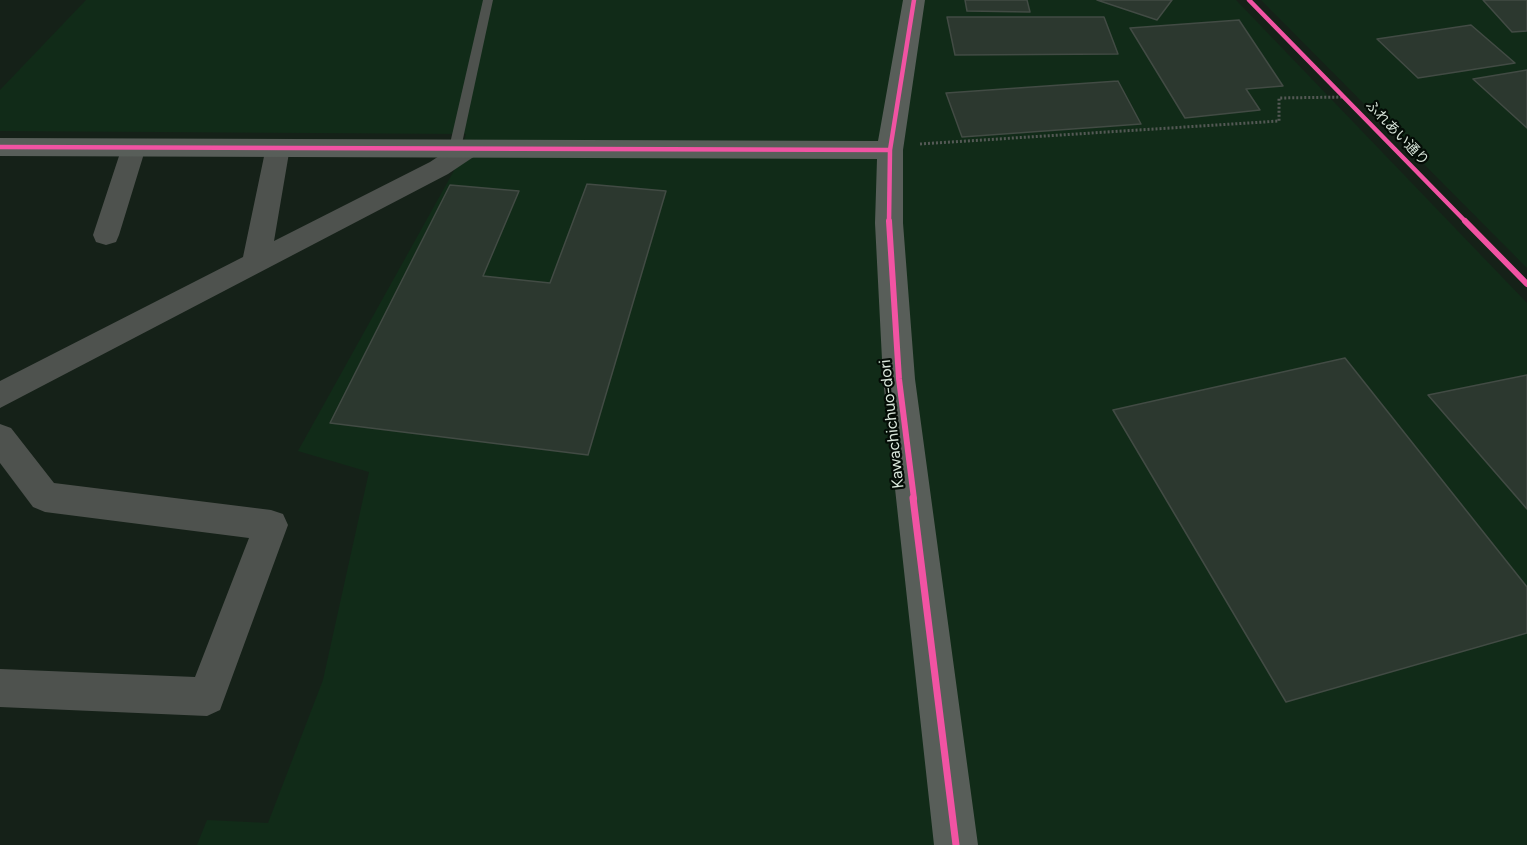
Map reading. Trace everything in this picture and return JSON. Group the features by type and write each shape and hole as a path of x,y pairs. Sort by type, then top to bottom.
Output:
{"street":[{"name":"Kawachichuo-dori","path":"914,0 892,141 889,223 899,380 956,845"},
{"path":"0,147 462,148 892,141"},
{"path":"106,235 134,147"},
{"path":"256,263 278,147"},
{"path":"0,395 439,168 462,148"},
{"path":"0,438 45,497 271,525 207,697 0,688"}],"lane":[{"path":"462,148 488,0"}],"path":[{"path":"892,141 910,134 911,145 1279,121 1279,98 1345,97"}],"shaded area":[{"path":"86,0 1236,0 1527,303 1527,845 197,845 207,820 268,823 323,680 369,472 298,451 456,167 466,134 0,131 0,90"},
{"path":"1261,0 1527,0 1527,268"}],"building":[{"path":"965,0 1027,0 1030,12 967,11"},
{"path":"1097,0 1172,0 1157,20"},
{"path":"1483,0 1527,0 1527,31 1512,32"},
{"path":"947,17 1104,17 1118,54 955,55"},
{"path":"1239,20 1283,86 1246,89 1260,110 1185,118 1130,28"},
{"path":"1471,25 1515,63 1418,78 1377,39"},
{"path":"1527,70 1527,128 1473,79"},
{"path":"1118,81 1141,124 962,137 946,93"},
{"path":"587,184 666,191 588,455 330,423 450,185 519,191 483,276 550,283"},
{"path":"1345,358 1527,587 1527,633 1286,702 1113,410"},
{"path":"1527,375 1527,509 1428,395"}],"cycle path":[{"path":"914,0 890,150 889,223 899,379 956,845"},
{"name":"ふれあい通り","path":"1249,0 1527,284"},
{"path":"0,147 890,150"}]}
